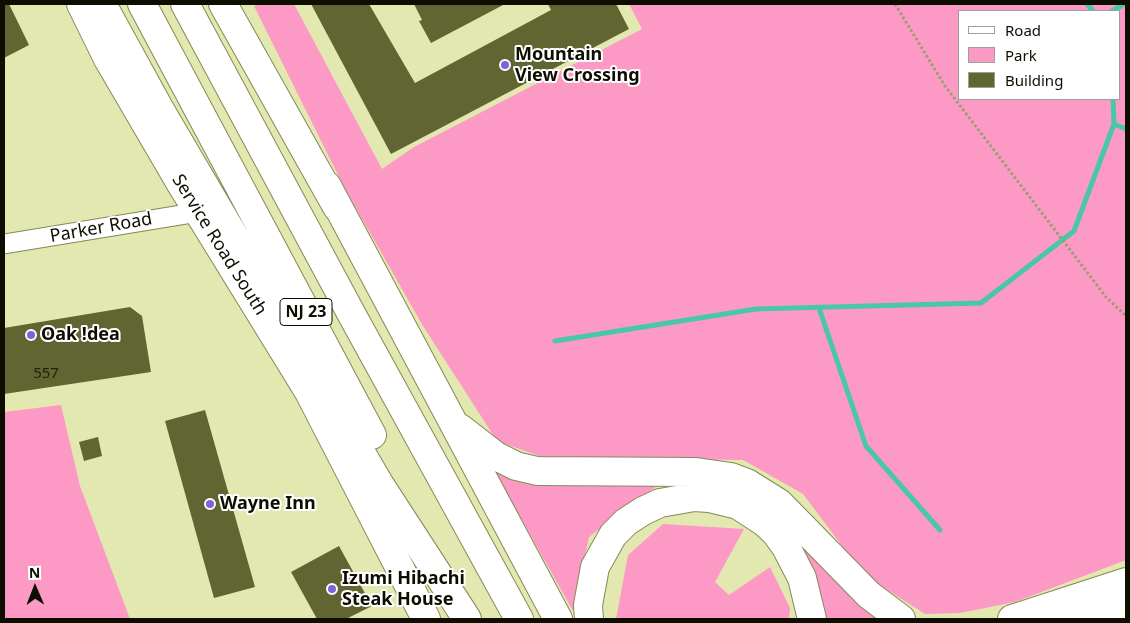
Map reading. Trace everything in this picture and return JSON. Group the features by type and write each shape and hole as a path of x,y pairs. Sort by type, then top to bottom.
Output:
{"main road":[{"name":"Service Road South","path":"81,4 108,59 309,392 426,619"},
{"path":"102,4 169,126 376,477 469,619"},
{"name":"NJ 23","path":"142,4 469,619"},
{"name":"NJ 23","path":"185,4 352,315 519,619"},
{"path":"223,4 337,207 558,619"},
{"path":"236,4 337,207"},
{"path":"352,315 416,452 502,619"},
{"path":"449,418 496,456 516,466 537,471 696,472 731,477 747,483 779,502 869,595 901,619"},
{"path":"589,619 590,586 595,567 613,535 626,522 660,503 694,497 709,498 738,505 764,522 776,533 786,547 802,578 812,619"},
{"path":"1012,619 1126,582"},
{"path":"1073,619 1126,592"},
{"path":"1108,619 1126,610"},
{"path":"1118,619 1126,610"}],"street":[{"name":"Parker Road","path":"4,244 199,212"}],"path":[{"path":"895,4 945,86 1106,297 1126,316"}],"green space":[{"path":"261,4 294,4 382,169 414,147 642,29 629,4 1126,4 1126,560 1015,602 960,613 925,614 864,575 803,494 743,460 545,458 497,441 423,326 345,189 254,6"},
{"path":"61,405 80,486 130,619 4,619 4,412"},
{"path":"487,458 665,480 589,537 573,611"},
{"path":"663,524 744,529 715,582 729,595 770,567 790,608 789,619 616,619 628,555"},
{"path":"795,529 885,619 823,619 823,611"}],"building":[{"path":"4,4 9,4 29,45 4,58"},
{"name":"Mountain View Crossing","path":"311,4 369,4 415,83 551,10 548,4 616,4 629,29 391,154"},
{"name":"Mountain View Crossing","path":"414,4 505,4 431,43 419,21 422,20"},
{"path":"130,307 142,316 151,372 4,394 4,328"},
{"name":"Wayne Inn","path":"205,410 255,587 214,598 165,421"},
{"path":"98,437 102,456 84,461 79,442"},
{"name":"Izumi Hibachi Steak House","path":"339,546 372,606 346,619 317,619 291,572"}],"waterway":[{"path":"1087,4 1092,10"},
{"path":"1114,10 1124,4"},
{"path":"555,341 756,309 981,303 1074,231 1114,124 1113,100"},
{"path":"1114,124 1126,129"},
{"path":"819,308 866,446 940,530"}],"place":[{"name":"Mountain View Crossing","path":"505,65"},
{"name":"Oak !dea","path":"31,335"},
{"name":"Wayne Inn","path":"210,504"},
{"name":"Izumi Hibachi Steak House","path":"332,589"}]}
